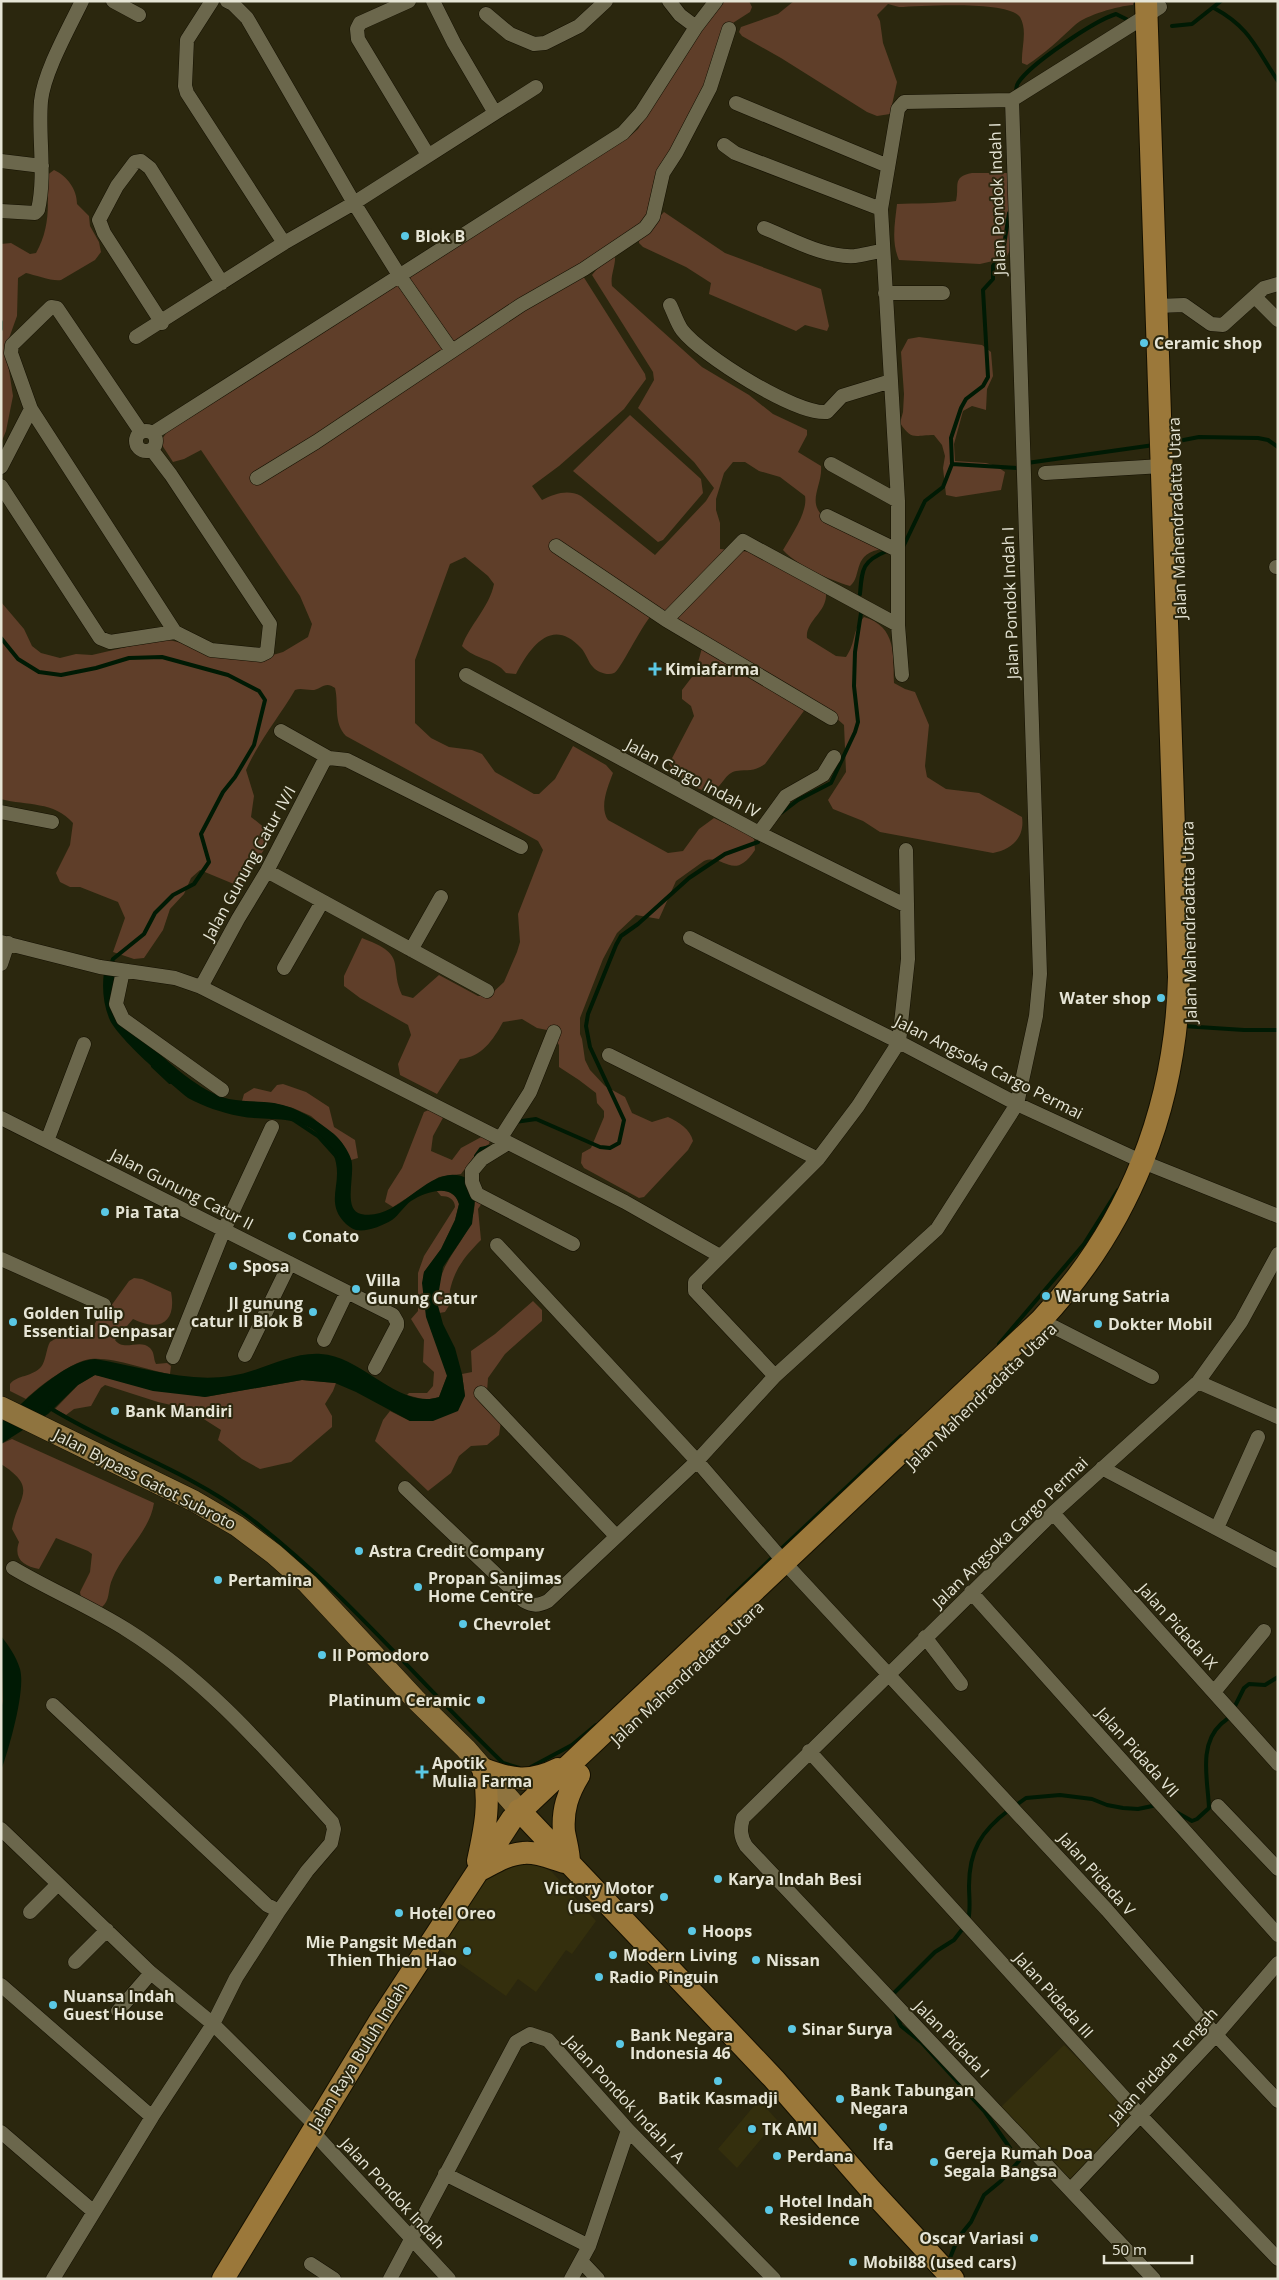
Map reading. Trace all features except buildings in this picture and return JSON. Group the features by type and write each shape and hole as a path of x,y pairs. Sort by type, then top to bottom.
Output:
{"highway":[{"name":"Jalan Mahendradatta Utara","path":"790,1568 1058,1303 1099,1247 1123,1204 1149,1164 1178,1093 1186,1060 1190,1037 1192,986 1153,6"},
{"name":"Jalan Mahendradatta Utara","path":"524,1816 790,1568 1054,1327 1087,1288 1111,1254 1136,1211 1149,1164 1165,1090 1176,1035 1178,1012 1179,977 1162,466 1164,305"},
{"path":"483,1769 508,1778 539,1778 575,1769 565,1810 564,1831 569,1849 569,1863"},
{"path":"475,1872 488,1812 488,1786 483,1769"},
{"path":"524,1816 774,2079 871,2190 953,2279"},
{"name":"Jalan Raya Buluh Indah","path":"223,2279 314,2128 475,1872 501,1838 524,1816"},
{"path":"475,1872 505,1857 523,1853 540,1855 569,1863"}],"main road":[{"name":"Jalan Bypass Gatot Subroto","path":"2,1407 194,1500 237,1526 274,1554 308,1584 483,1769 524,1816"}],"street":[{"path":"1,210 35,213 38,210 42,166 41,114 43,92 62,43 82,1"},
{"path":"113,1 139,14"},
{"path":"212,1 187,40 185,77 187,93 284,243"},
{"path":"227,1 233,4 246,18 354,203 399,275 452,351"},
{"path":"409,1 360,23 357,34 358,39 428,155"},
{"path":"433,1 454,43 495,114"},
{"path":"669,1 680,15 696,27"},
{"path":"147,433 623,133 641,113 696,27 716,1"},
{"path":"486,14 510,34 534,44 545,43 579,26 603,2"},
{"path":"902,675 898,625 898,501 881,209 898,109 904,102 1012,100 1153,6"},
{"path":"256,478 316,442 452,351 645,228 653,217 664,172 710,88 729,29"},
{"path":"136,337 284,243 354,203 536,87"},
{"name":"Jalan Pondok Indah I","path":"1012,100 1040,974 1036,1016 1018,1104"},
{"path":"736,103 888,166"},
{"path":"724,145 735,153 881,209"},
{"path":"1,161 42,166"},
{"path":"162,322 104,233 99,220 117,186 135,162 141,161 150,168 222,283"},
{"path":"764,228 813,248 835,254 855,256 882,251"},
{"path":"1164,305 1184,305 1211,324 1223,325 1264,288 1278,284"},
{"path":"885,293 943,293"},
{"path":"1255,297 1278,320"},
{"path":"53,306 59,310 147,433 157,442 152,450 171,475 270,624 267,652 262,655 211,650 174,632 31,409 11,353 11,347 53,306"},
{"path":"670,306 681,329 702,350 779,398 814,411 827,412 842,396 892,380"},
{"path":"1,467 31,409"},
{"path":"831,464 898,501"},
{"path":"1045,473 1162,466"},
{"path":"1,486 100,638 110,642 174,632"},
{"path":"827,516 897,550"},
{"path":"666,620 743,541 898,625"},
{"path":"556,546 666,620 831,718"},
{"name":"Jalan Cargo Indah IV","path":"466,674 759,833 907,906"},
{"path":"281,731 329,758 347,760 521,847"},
{"path":"759,833 786,796 823,775 834,757"},
{"name":"Jalan Gunung Catur IV/I","path":"202,987 238,919 267,872 324,761 329,758"},
{"path":"1,812 52,822"},
{"path":"775,1376 695,1291 695,1282 818,1159 858,1106 899,1042 908,959 906,850"},
{"path":"267,872 487,991"},
{"path":"411,950 442,897"},
{"path":"284,968 322,902"},
{"name":"Jalan Angsoka Cargo Permai","path":"690,938 899,1042 1018,1104 1149,1164 1278,1216"},
{"path":"1,964 5,942 100,967 175,978 202,987 625,1202 720,1256"},
{"path":"121,971 116,1004 123,1019 222,1090"},
{"path":"554,1032 530,1092 504,1141 482,1159 472,1171 472,1182 478,1194 573,1244"},
{"path":"47,1141 84,1044"},
{"path":"609,1055 818,1159"},
{"path":"405,1488 524,1601 531,1605 540,1605 548,1601 697,1461 775,1376 937,1229 1018,1104"},
{"name":"Jalan Gunung Catur II","path":"1,1118 396,1318 396,1326 375,1368"},
{"path":"173,1358 224,1230 272,1128"},
{"name":"Jalan Pidada V","path":"497,1245 697,1461 790,1568 1107,1910 1216,2035 1278,2100"},
{"name":"Jalan Angsoka Cargo Permai","path":"743,1818 1053,1513 1198,1382 1241,1322 1278,1254"},
{"path":"1,1259 104,1305"},
{"path":"245,1355 290,1263"},
{"path":"324,1340 347,1292"},
{"path":"1054,1327 1152,1377"},
{"path":"1198,1382 1278,1418"},
{"path":"481,1392 616,1536"},
{"path":"1217,1528 1258,1437"},
{"path":"1102,1468 1278,1561"},
{"name":"Jalan Pidada IX","path":"1053,1513 1278,1764"},
{"path":"13,1568 127,1630 167,1658 223,1704 332,1822 334,1829 332,1843 307,1871 279,1911 236,1978 213,2024 152,2117 52,2279"},
{"name":"Jalan Pidada VII","path":"971,1592 1278,1935"},
{"path":"1214,1692 1264,1631"},
{"path":"925,1637 961,1684"},
{"path":"53,1705 267,1905 279,1911"},
{"name":"Jalan Pidada III","path":"809,1751 1140,2115 1278,2259"},
{"path":"1218,1806 1278,1869"},
{"name":"Jalan Pidada I","path":"743,1818 741,1837 746,1846 1154,2279"},
{"name":"Jalan Pondok Indah","path":"1,1829 151,1972 213,2024 314,2128 448,2279"},
{"path":"30,1912 58,1884"},
{"path":"75,1962 107,1930"},
{"name":"Jalan Pidada Tengah","path":"1071,2189 1216,2035 1278,1963"},
{"path":"118,2011 151,1972"},
{"path":"1,1985 152,2117"},
{"name":"Jalan Pondok Indah I A","path":"412,2238 516,2042 530,2034 548,2040 628,2130 774,2279"},
{"path":"571,2279 590,2246 628,2130"},
{"path":"1,2132 94,2212"},
{"path":"446,2174 590,2246"},
{"path":"390,2279 412,2238"},
{"path":"581,2261 598,2279"},
{"path":"311,2264 334,2279"}],"shaded area":[{"path":"725,1 749,1 752,7 750,12 725,28 707,86 653,196 643,226 524,309 583,276 645,374 646,379 624,409 559,466 532,486 542,500 556,494 571,493 581,496 655,555 706,501 714,488 694,462 638,408 654,380 653,372 592,275 601,264 615,255 612,286 702,367 749,395 773,414 807,430 807,435 798,452 821,466 816,493 816,505 819,511 824,517 884,549 874,551 862,559 854,582 850,586 805,567 783,550 804,509 805,496 780,477 759,471 745,462 733,462 724,473 716,499 716,510 720,523 720,549 752,552 826,594 823,606 809,626 807,638 836,656 846,657 852,646 857,627 864,617 882,628 888,635 893,652 894,683 915,692 929,725 925,766 927,777 946,789 979,793 1022,817 1022,824 1019,836 1011,846 993,853 880,832 863,821 833,809 828,800 846,772 844,725 826,709 806,708 761,767 732,772 713,790 702,790 695,787 682,778 669,764 694,716 691,706 682,699 682,690 695,673 702,648 651,616 617,671 612,674 606,674 595,669 581,648 570,639 561,635 551,635 543,639 528,654 516,674 506,673 496,664 467,651 462,646 488,601 494,584 488,576 465,557 450,564 415,660 415,723 431,738 449,747 472,750 482,754 495,772 534,794 539,794 555,779 573,746 606,765 613,773 604,803 605,815 608,820 668,853 683,851 699,829 714,818 754,839 755,850 741,865 734,866 711,860 704,861 676,881 659,919 636,915 617,933 603,959 580,1018 580,1034 585,1060 590,1070 605,1086 625,1097 632,1113 652,1122 668,1117 684,1126 692,1137 693,1141 688,1150 644,1197 639,1198 584,1168 581,1163 582,1153 591,1148 604,1117 604,1111 597,1103 596,1093 559,1067 559,1045 547,1030 537,1028 522,1019 503,1022 491,1041 481,1051 468,1058 460,1059 437,1094 400,1075 398,1064 411,1035 408,1025 360,998 344,986 344,976 362,938 382,947 391,954 394,959 402,995 413,998 439,975 478,996 489,996 504,982 517,952 520,942 518,914 543,850 538,841 346,736 339,725 335,688 332,686 326,685 315,690 297,689 263,739 246,770 254,796 251,817 266,831 268,843 241,887 200,870 191,878 184,894 170,909 163,930 144,958 134,959 113,952 125,918 118,902 80,887 70,887 60,882 56,873 70,845 73,823 57,811 40,805 1,799 1,602 24,629 32,646 41,653 60,658 76,654 92,655 135,645 169,640 256,660 283,652 308,637 312,624 300,596 201,450 184,459 173,462 160,442 167,432 628,138 638,129 701,31"},
{"path":"794,1 1134,1 1133,5 1102,12 1080,21 1027,65 1022,63 1024,28 1020,17 1012,12 983,6 899,7 888,4 877,15 880,21 883,43 897,82 890,114 877,116 867,112 742,36 739,32 741,27 778,14"},
{"path":"54,170 67,179 73,188 77,204 89,216 90,226 99,242 101,252 95,260 61,280 26,273 18,278 17,316 8,341 7,357 13,396 6,431 1,443 1,244 11,243 30,254 36,253 41,244 46,225 48,196 46,176"},
{"path":"972,173 1009,173 1010,250 1006,258 980,264 899,260 894,239 897,204 956,201 959,180 961,177"},
{"path":"664,212 725,253 821,289 829,326 827,331 805,325 796,331 709,294 711,283 686,267 643,247 639,243 639,238"},
{"path":"919,337 982,345 991,352 993,376 987,389 986,410 972,406 963,411 954,444 955,461 986,463 996,466 1005,472 1001,490 956,497 946,495 943,468 945,456 942,445 934,435 911,435 900,423 904,394 901,352 908,339"},
{"path":"630,415 701,479 703,493 663,540 658,542 573,471"},
{"path":"104,972 117,974 123,1008 129,1028 195,1083 206,1090 229,1099 283,1105 313,1119 337,1136 351,1159 351,1199 355,1211 361,1214 376,1214 390,1209 442,1176 456,1175 470,1180 475,1199 472,1224 443,1267 437,1302 443,1324 455,1348 462,1374 465,1396 458,1411 433,1421 410,1421 335,1383 302,1380 205,1397 153,1391 95,1375 78,1385 48,1414 1,1444 1,1423 21,1404 71,1366 95,1359 179,1376 213,1378 253,1371 298,1356 321,1354 351,1363 395,1390 409,1396 424,1399 439,1397 447,1376 426,1317 422,1283 424,1272 441,1249 455,1220 459,1204 456,1197 445,1191 431,1192 411,1201 395,1218 384,1224 365,1230 352,1228 346,1224 336,1209 336,1163 332,1152 321,1137 313,1129 293,1121 233,1115 188,1098 145,1060 114,1026 109,1018 104,1001"},
{"path":"283,1084 306,1092 329,1107 334,1127 355,1140 358,1158 351,1160 342,1143 311,1116 293,1108 273,1103 242,1101 244,1094 254,1088 271,1092 277,1085"},
{"path":"431,1109 444,1116 433,1136 431,1151 452,1160 461,1148 485,1135 490,1141 489,1144 476,1154 461,1174 439,1177 393,1207 385,1202 388,1190 402,1168 424,1112"},
{"path":"436,1190 450,1193 456,1197 459,1204 455,1220 441,1249 424,1272 423,1300 440,1355 447,1371 439,1397 426,1400 407,1395 409,1393 427,1393 433,1386 434,1372 423,1362 424,1340 411,1319 418,1311 418,1273 424,1256 455,1207 455,1204 449,1197 441,1196"},
{"path":"475,1199 484,1200 478,1209 481,1240 459,1267 450,1290 450,1304 445,1312 439,1313 438,1294 440,1279 468,1228 473,1215"},
{"path":"134,1278 142,1279 171,1292 171,1311 164,1322 158,1324 151,1325 133,1319 115,1340 123,1345 146,1345 153,1352 156,1364 167,1363 171,1366 170,1374 110,1360 91,1359 66,1369 47,1381 26,1399 10,1391 10,1384 13,1381 33,1373 41,1367 50,1342 70,1330 80,1331 93,1327 100,1314 111,1306 129,1281"},
{"path":"533,1301 542,1310 542,1321 505,1354 488,1378 486,1405 501,1421 499,1435 487,1445 471,1446 459,1456 451,1473 428,1491 375,1441 383,1420 390,1411 410,1421 465,1396 462,1374 472,1372 471,1351 495,1334"},
{"path":"95,1375 205,1397 302,1380 336,1383 325,1404 332,1416 332,1427 291,1462 260,1469 242,1459 218,1440 221,1430 188,1409 158,1402 105,1385 101,1388 91,1406 74,1409 66,1415 55,1409 78,1385"},
{"path":"12,1439 154,1503 148,1521 116,1571 106,1601 99,1609 81,1598 80,1592 90,1572 92,1554 88,1551 56,1538 39,1569 24,1564 21,1561 17,1553 19,1542 12,1529 23,1494 23,1487 20,1480 1,1464 1,1444"},
{"path":"1,1636 20,1669 21,1691 16,1720 1,1771 1,1710 3,1701"},
{"path":"518,1863 538,1864 552,1872 596,1921 572,1954 566,1950 536,1992 518,1979 506,1996 439,1949 488,1877"},
{"path":"1064,2045 1135,2114 1071,2180 999,2109"},
{"name":"TK AMI","path":"759,2100 777,2120 737,2168 718,2149"}],"waterway":[{"path":"1172,26 1192,24 1221,1"},
{"path":"1214,8 1237,23 1245,31 1278,81"},
{"path":"1016,94 1017,84 1035,65 1078,34 1116,14 1128,20"},
{"path":"904,545 925,501 943,487 952,464 951,438 961,408 966,399 983,386 988,377 983,290 993,279 993,266 1003,252 1009,213"},
{"path":"1,322 1,329"},
{"path":"1168,443 1199,437 1258,438 1268,440 1278,447"},
{"path":"1027,463 1154,445"},
{"path":"952,464 1017,468 1021,466"},
{"path":"860,594 863,572 868,562 887,551"},
{"path":"781,813 798,800 831,783 855,732 858,722 854,686 855,652 861,613"},
{"path":"1,638 18,659 39,672 61,675 96,668 129,658 162,657 228,675 259,691 265,700 254,745 235,777 223,792 201,834 209,862 194,884 173,895 155,913 144,934 113,959 111,965"},
{"path":"515,1122 536,1119 600,1147 610,1148 619,1143 624,1120 590,1047 586,1026 588,1014 616,945 621,936 638,924 689,878 725,854 758,842"},
{"path":"1183,1026 1278,1030"},
{"path":"153,1066 170,1082"},
{"path":"294,1120 318,1136 336,1156"},
{"path":"476,1156 481,1149 490,1147"},
{"path":"999,1344 1084,1244 1118,1190"},
{"path":"50,1408 199,1485 246,1515 281,1543 347,1603 503,1763 519,1768"},
{"path":"779,1551 901,1436"},
{"path":"728,1600 774,1556"},
{"path":"1233,1710 1244,1688 1249,1684 1265,1685 1278,1677"},
{"path":"1176,1812 1192,1821 1209,1808 1206,1775 1209,1742 1221,1724 1230,1716"},
{"path":"531,1767 572,1745 596,1725"},
{"path":"1015,1806 1026,1798 1060,1795 1092,1799 1107,1805 1123,1808 1138,1809 1157,1805"},
{"path":"968,1921 971,1862 974,1852 984,1834 1009,1810"},
{"path":"892,1995 935,1952 954,1940 964,1927"},
{"path":"895,2012 901,2026 921,2042 985,2112 1019,2161 1001,2181 984,2195 971,2222 958,2238 948,2263"}],"place":[{"name":"Blok B","path":"405,236"},
{"name":"Ceramic shop","path":"1144,343"},
{"name":"Kimiafarma","path":"655,669"},
{"name":"Water shop","path":"1161,998"},
{"name":"Pia Tata","path":"105,1212"},
{"name":"Conato","path":"292,1236"},
{"name":"Sposa","path":"233,1266"},
{"name":"Villa Gunung Catur","path":"356,1289"},
{"name":"Warung Satria","path":"1046,1296"},
{"name":"Jl gunung catur II Blok B","path":"313,1312"},
{"name":"Golden Tulip Essential Denpasar","path":"13,1322"},
{"name":"Dokter Mobil","path":"1098,1324"},
{"name":"Bank Mandiri","path":"115,1411"},
{"name":"Astra Credit Company","path":"359,1551"},
{"name":"Pertamina","path":"218,1580"},
{"name":"Propan Sanjimas Home Centre","path":"418,1587"},
{"name":"Chevrolet","path":"463,1624"},
{"name":"Il Pomodoro","path":"322,1655"},
{"name":"Platinum Ceramic","path":"481,1700"},
{"name":"Apotik Mulia Farma","path":"422,1772"},
{"name":"Karya Indah Besi","path":"718,1879"},
{"name":"Victory Motor (used cars)","path":"664,1897"},
{"name":"Hotel Oreo","path":"399,1913"},
{"name":"Hoops","path":"692,1931"},
{"name":"Mie Pangsit Medan Thien Thien Hao","path":"467,1951"},
{"name":"Modern Living","path":"613,1955"},
{"name":"Nissan","path":"756,1960"},
{"name":"Radio Pinguin","path":"599,1977"},
{"name":"Nuansa Indah Guest House","path":"53,2005"},
{"name":"Sinar Surya","path":"792,2029"},
{"name":"Bank Negara Indonesia 46","path":"620,2044"},
{"name":"Batik Kasmadji","path":"718,2081"},
{"name":"Bank Tabungan Negara","path":"840,2099"},
{"name":"Ifa","path":"883,2127"},
{"name":"TK AMI","path":"752,2129"},
{"name":"Perdana","path":"777,2156"},
{"name":"Gereja Rumah Doa Segala Bangsa","path":"934,2162"},
{"name":"Hotel Indah Residence","path":"769,2210"},
{"name":"Oscar Variasi","path":"1034,2238"},
{"name":"Mobil88 (used cars)","path":"853,2262"}]}
